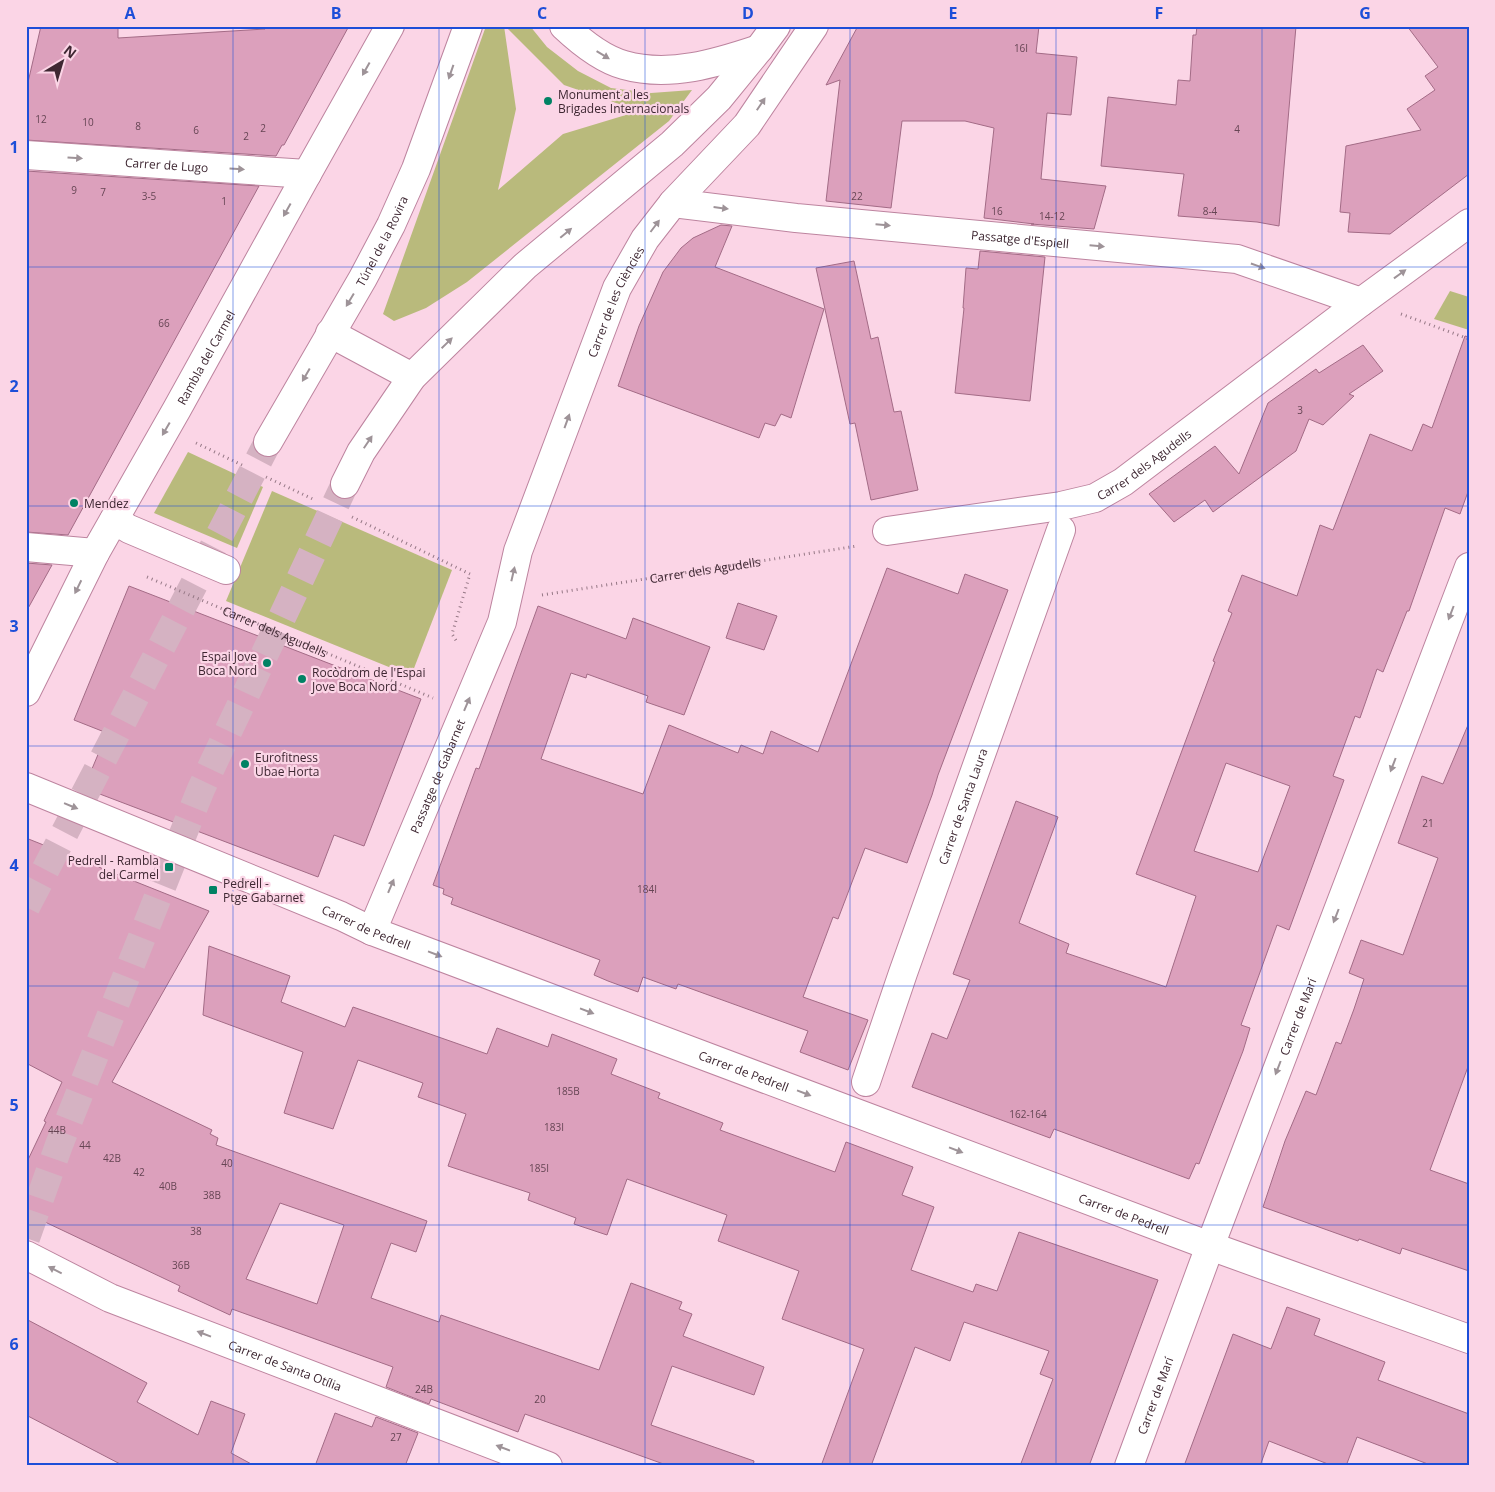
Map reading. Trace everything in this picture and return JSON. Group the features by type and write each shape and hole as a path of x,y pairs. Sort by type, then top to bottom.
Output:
{"street":[{"name":"Rambla del Carmel","path":"26,692 95,553 390,26"},
{"name":"Túnel de la Rovira","path":"268,442 363,278 391,225 416,169 468,26"},
{"path":"564,26 578,39 609,59 640,69 658,70 721,62 759,49"},
{"path":"344,484 361,452 412,377 526,266 672,144 719,98 776,26"},
{"name":"Carrer de les Ciències","path":"502,622 518,551 617,288 645,239 673,203 747,125 814,26"},
{"name":"Carrer de Lugo","path":"26,155 307,174"},
{"name":"Passatge d'Espiell","path":"673,203 796,218 1237,259 1361,302"},
{"name":"Carrer dels Agudells","path":"887,531 1060,506 1096,498 1123,482 1361,302 1469,224"},
{"path":"330,333 412,377"},
{"path":"114,520 129,529 226,570"},
{"name":"Carrer de Santa Laura","path":"866,1082 1060,530"},
{"path":"26,547 95,553"},
{"name":"Carrer de Marí","path":"1129,1466 1210,1246 1469,567"},
{"name":"Passatge de Gabarnet","path":"372,931 502,622"},
{"name":"Carrer de Pedrell","path":"26,787 341,916 372,931 1210,1246 1469,1339"},
{"name":"Carrer de Santa Otília","path":"26,1255 110,1298 548,1466"}],"path":[{"path":"1395,312 1469,338"},
{"path":"195,443 248,468"},
{"path":"266,477 320,502"},
{"path":"346,515 470,574 452,634 460,645"},
{"name":"Carrer dels Agudells","path":"541,595 859,546"},
{"name":"Carrer dels Agudells","path":"139,573 437,700"}],"green space":[{"path":"486,26 504,26 516,109 498,190 563,134 639,111 564,85 505,26 530,26 547,47 578,71 611,88 651,93 692,90 669,121 467,282 426,308 394,321 383,314"},
{"path":"1450,291 1469,297 1469,330 1434,319"},
{"path":"188,452 263,487 237,548 154,513"},
{"path":"272,491 452,570 411,676 226,601"}],"building":[{"path":"41,26 118,26 118,38 265,29 260,26 349,26 284,145 282,145 276,156 26,140 26,91"},
{"path":"858,26 1039,26 1036,53 1077,57 1071,115 1047,113 1041,179 1106,186 1094,229 984,218 994,128 965,121 902,121 891,208 826,201 840,80 826,85"},
{"path":"1197,26 1296,26 1279,226 1257,222 1178,216 1184,174 1101,166 1108,97 1176,105 1178,80 1190,81 1193,35 1196,35"},
{"path":"1407,26 1469,26 1469,174 1390,234 1348,232 1350,213 1340,212 1346,146 1421,130 1407,109 1435,90 1425,76 1438,67"},
{"path":"26,171 259,186 68,535 26,532"},
{"path":"721,225 732,226 715,267 824,309 791,418 781,414 775,426 765,423 759,438 618,386 639,326 663,272 681,248 693,238"},
{"path":"980,251 1045,257 1030,401 955,393 964,308 966,268 978,269"},
{"path":"854,261 871,339 878,337 894,412 901,411 918,490 871,500 855,423 850,424 816,268"},
{"path":"1465,336 1469,337 1469,489 1460,514 1445,508 1409,611 1407,611 1383,672 1377,669 1360,718 1355,716 1333,776 1344,780 1289,930 1277,925 1241,1025 1250,1028 1243,1051 1199,1164 1196,1163 1189,1179 1054,1129 1050,1138 912,1087 932,1033 947,1039 970,980 953,974 1016,801 1058,817 1019,923 1069,944 1066,953 1166,987 1196,896 1136,874 1215,662 1213,661 1232,613 1228,611 1242,575 1297,596 1320,525 1333,530 1370,434 1412,451 1423,424 1432,428","holes":["1226,763 1290,786 1258,872 1194,851"]},
{"path":"1363,345 1383,371 1349,394 1354,396 1323,425 1309,419 1296,451 1213,512 1205,500 1174,522 1149,494 1215,446 1239,474 1268,403 1316,369 1319,373"},
{"path":"26,563 52,565 26,612"},
{"path":"887,568 958,594 965,574 1008,590 907,863 865,848 838,919 833,917 803,997 868,1020 848,1070 800,1052 808,1031 678,984 676,989 643,977 638,992 608,981 594,975 600,960 451,904 453,898 443,894 444,889 433,885 476,768 479,769 538,606 626,639 633,618 710,647 684,715 646,702 648,696 587,674 586,678 571,673 541,759 643,794 669,725 738,753 741,745 763,754 771,731 818,752"},
{"name":"Eurofitness Ubae Horta","path":"129,586 421,699 364,846 334,835 318,877 84,788 107,733 74,720"},
{"path":"738,603 777,616 764,650 726,638"},
{"path":"1468,725 1469,1064 1430,1170 1469,1184 1469,1271 1402,1248 1400,1254 1359,1239 1358,1241 1263,1207 1285,1141 1306,1091 1316,1095 1336,1042 1341,1044 1354,1009 1364,979 1349,973 1361,940 1403,955 1438,858 1398,843 1422,776 1443,784"},
{"path":"26,838 209,911 112,1082 212,1130 210,1134 218,1138 216,1145 427,1221 416,1252 391,1243 371,1298 439,1322 441,1315 599,1370 631,1283 682,1302 679,1309 692,1314 683,1336 764,1367 754,1395 672,1366 651,1425 754,1461 753,1466 669,1466 525,1414 518,1432 431,1399 429,1404 386,1387 393,1367 232,1309 230,1315 178,1291 180,1286 26,1213 26,1164 62,1082 26,1063","holes":["280,1203 344,1225 317,1304 246,1279"]},
{"path":"209,946 290,976 281,1002 345,1027 353,1007 487,1054 497,1028 548,1047 552,1034 617,1059 611,1074 660,1093 658,1098 723,1123 720,1130 835,1172 846,1142 913,1167 902,1195 934,1207 911,1270 973,1292 976,1284 997,1291 1019,1232 1158,1280 1089,1466 1020,1466 1053,1379 1040,1374 1049,1351 964,1322 950,1361 915,1347 871,1466 821,1466 864,1349 782,1319 799,1271 718,1241 727,1215 627,1179 607,1235 574,1224 576,1218 528,1200 530,1193 448,1166 466,1114 418,1097 423,1083 358,1060 333,1129 284,1113 303,1052 203,1015"},
{"path":"1287,1307 1320,1319 1314,1335 1385,1362 1378,1380 1469,1414 1469,1466 1433,1466 1357,1437 1346,1466 1333,1466 1269,1441 1260,1466 1184,1466 1233,1334 1271,1349"},
{"path":"26,1319 147,1383 137,1402 198,1435 211,1401 245,1414 231,1453 255,1466 124,1466 26,1415"},
{"path":"335,1413 372,1427 376,1417 418,1433 405,1466 315,1466"}],"tunnel":[{"path":"26,907 268,442"},
{"path":"26,1238 59,1145 201,789 345,484"}],"place":[{"name":"Monument a les Brigades Internacionals","path":"548,101"},
{"name":"Mendez","path":"74,503"},
{"name":"Espai Jove Boca Nord","path":"267,663"},
{"name":"Rocòdrom de l'Espai Jove Boca Nord","path":"302,679"},
{"name":"Eurofitness Ubae Horta","path":"245,764"},
{"name":"Pedrell - Rambla del Carmel","path":"169,867"},
{"name":"Pedrell - Ptge Gabarnet","path":"213,890"}]}
